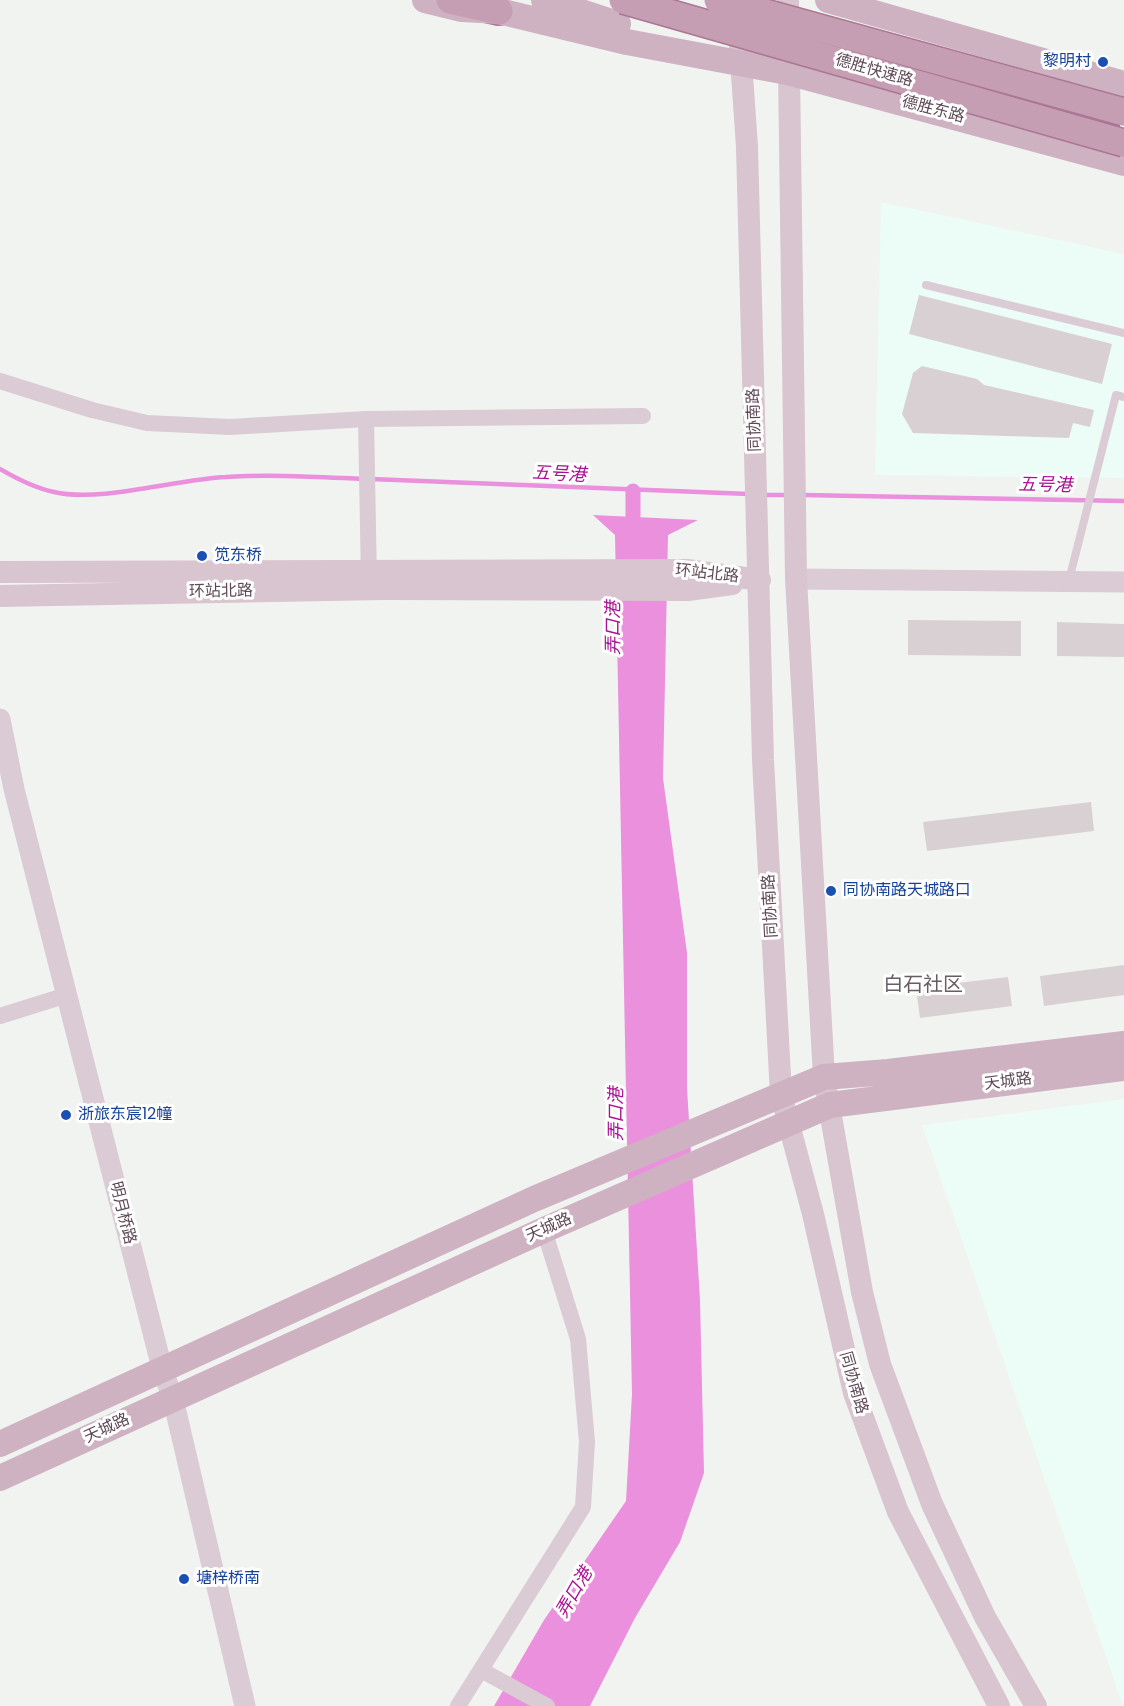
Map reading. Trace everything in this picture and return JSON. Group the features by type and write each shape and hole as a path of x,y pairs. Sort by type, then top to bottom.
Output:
{"highway":[{"path":"450,0 499,11"},
{"name":"德胜快速路","path":"623,0 1124,143"},
{"name":"德胜快速路","path":"718,0 1124,111"}],"main road":[{"name":"德胜东路","path":"425,0 462,9 499,11 627,42 787,72 1124,163"},
{"name":"德胜东路","path":"544,0 741,64"},
{"name":"同协南路","path":"740,0 741,64 747,147 763,760 782,1095 787,1124 813,1214 854,1393 898,1512 999,1706"},
{"name":"同协南路","path":"788,0 787,72 796,579 824,1077 862,1292 880,1364 932,1504 985,1617 1036,1706"},
{"path":"828,0 1124,84"},
{"name":"环站北路","path":"0,596 369,571"},
{"name":"环站北路","path":"0,572 369,571 592,580 760,580"},
{"name":"天城路","path":"0,1444 604,1168 824,1077 888,1072 1124,1044"},
{"name":"天城路","path":"0,1478 544,1230 830,1105 1124,1068"}],"street":[{"path":"0,381 92,410 147,423 230,427 366,419 643,416"},
{"path":"366,419 369,571"},
{"path":"796,579 1124,582"},
{"name":"明月桥路","path":"0,719 14,789 162,1368 173,1399 245,1706"},
{"path":"0,1016 67,994"},
{"path":"458,1706 583,1507 587,1442 578,1339 544,1230"},
{"path":"481,1670 547,1706"}],"lane":[{"path":"926,285 1124,333"},
{"path":"1069,581 1116,395 1124,397"}],"shaded area":[{"path":"881,202 1124,254 1124,478 875,475"},
{"path":"1124,1099 1124,1706 1123,1706 922,1125"}],"water":[{"path":"593,515 698,520 668,535 663,778 687,953 687,1088 700,1300 704,1473 680,1542 635,1618 590,1706 494,1706 544,1620 626,1501 632,1394 615,535"}],"building":[{"path":"919,295 1112,344 1102,384 909,334"},
{"path":"922,366 977,379 984,385 1094,410 1090,427 1073,423 1069,438 913,433 902,414 913,373"},
{"path":"908,620 1021,621 1021,656 908,655"},
{"path":"1057,622 1124,624 1124,657 1057,656"},
{"path":"1091,802 1094,831 927,851 923,822"},
{"path":"1124,965 1124,995 1044,1006 1040,976"},
{"path":"1008,977 1012,1006 920,1018 916,988"}],"waterway":[{"name":"五号港","path":"0,469 40,488 73,495 116,493 206,479 243,476 363,479"},
{"name":"五号港","path":"371,479 749,494"},
{"name":"弄口港","path":"633,491 633,537"},
{"name":"五号港","path":"764,495 788,495"},
{"name":"五号港","path":"803,495 1124,501"}],"place":[{"name":"黎明村","path":"1103,62"},
{"name":"笕东桥","path":"202,556"},
{"name":"同协南路天城路口","path":"831,891"},
{"name":"浙旅东宸12幢","path":"66,1115"},
{"name":"塘梓桥南","path":"184,1579"}],"district":[{"name":"白石社区","path":"923,986"}]}
